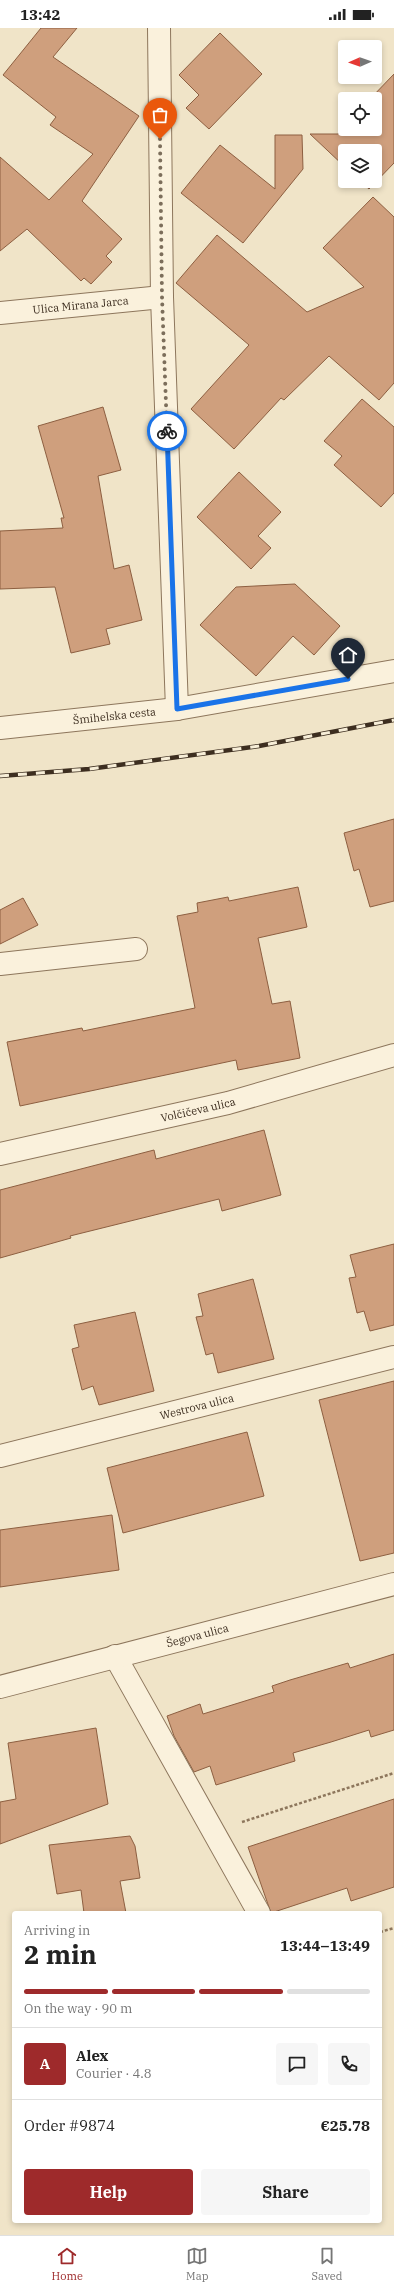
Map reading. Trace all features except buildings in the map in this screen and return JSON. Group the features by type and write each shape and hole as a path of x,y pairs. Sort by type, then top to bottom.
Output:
{"street":[{"path":"159,28 162,297 177,709"},
{"name":"Ulica Mirana Jarca","path":"0,313 162,297"},
{"name":"Šmihelska cesta","path":"0,728 177,709 394,671"},
{"path":"0,964 136,949"},
{"name":"Volčičeva ulica","path":"0,1154 228,1103 394,1055"},
{"name":"Westrova ulica","path":"0,1456 394,1357"},
{"name":"Šegova ulica","path":"0,1687 394,1584"},
{"path":"116,1656 258,1911"}],"path":[{"path":"213,1831 394,1773"},
{"path":"382,1931 394,1928"}],"railway":[{"path":"0,776 89,769 259,746 394,720"}],"way so far":[{"path":"160,139 162,297 167,431"}],"route":[{"path":"167,431 177,709 348,679"}]}
